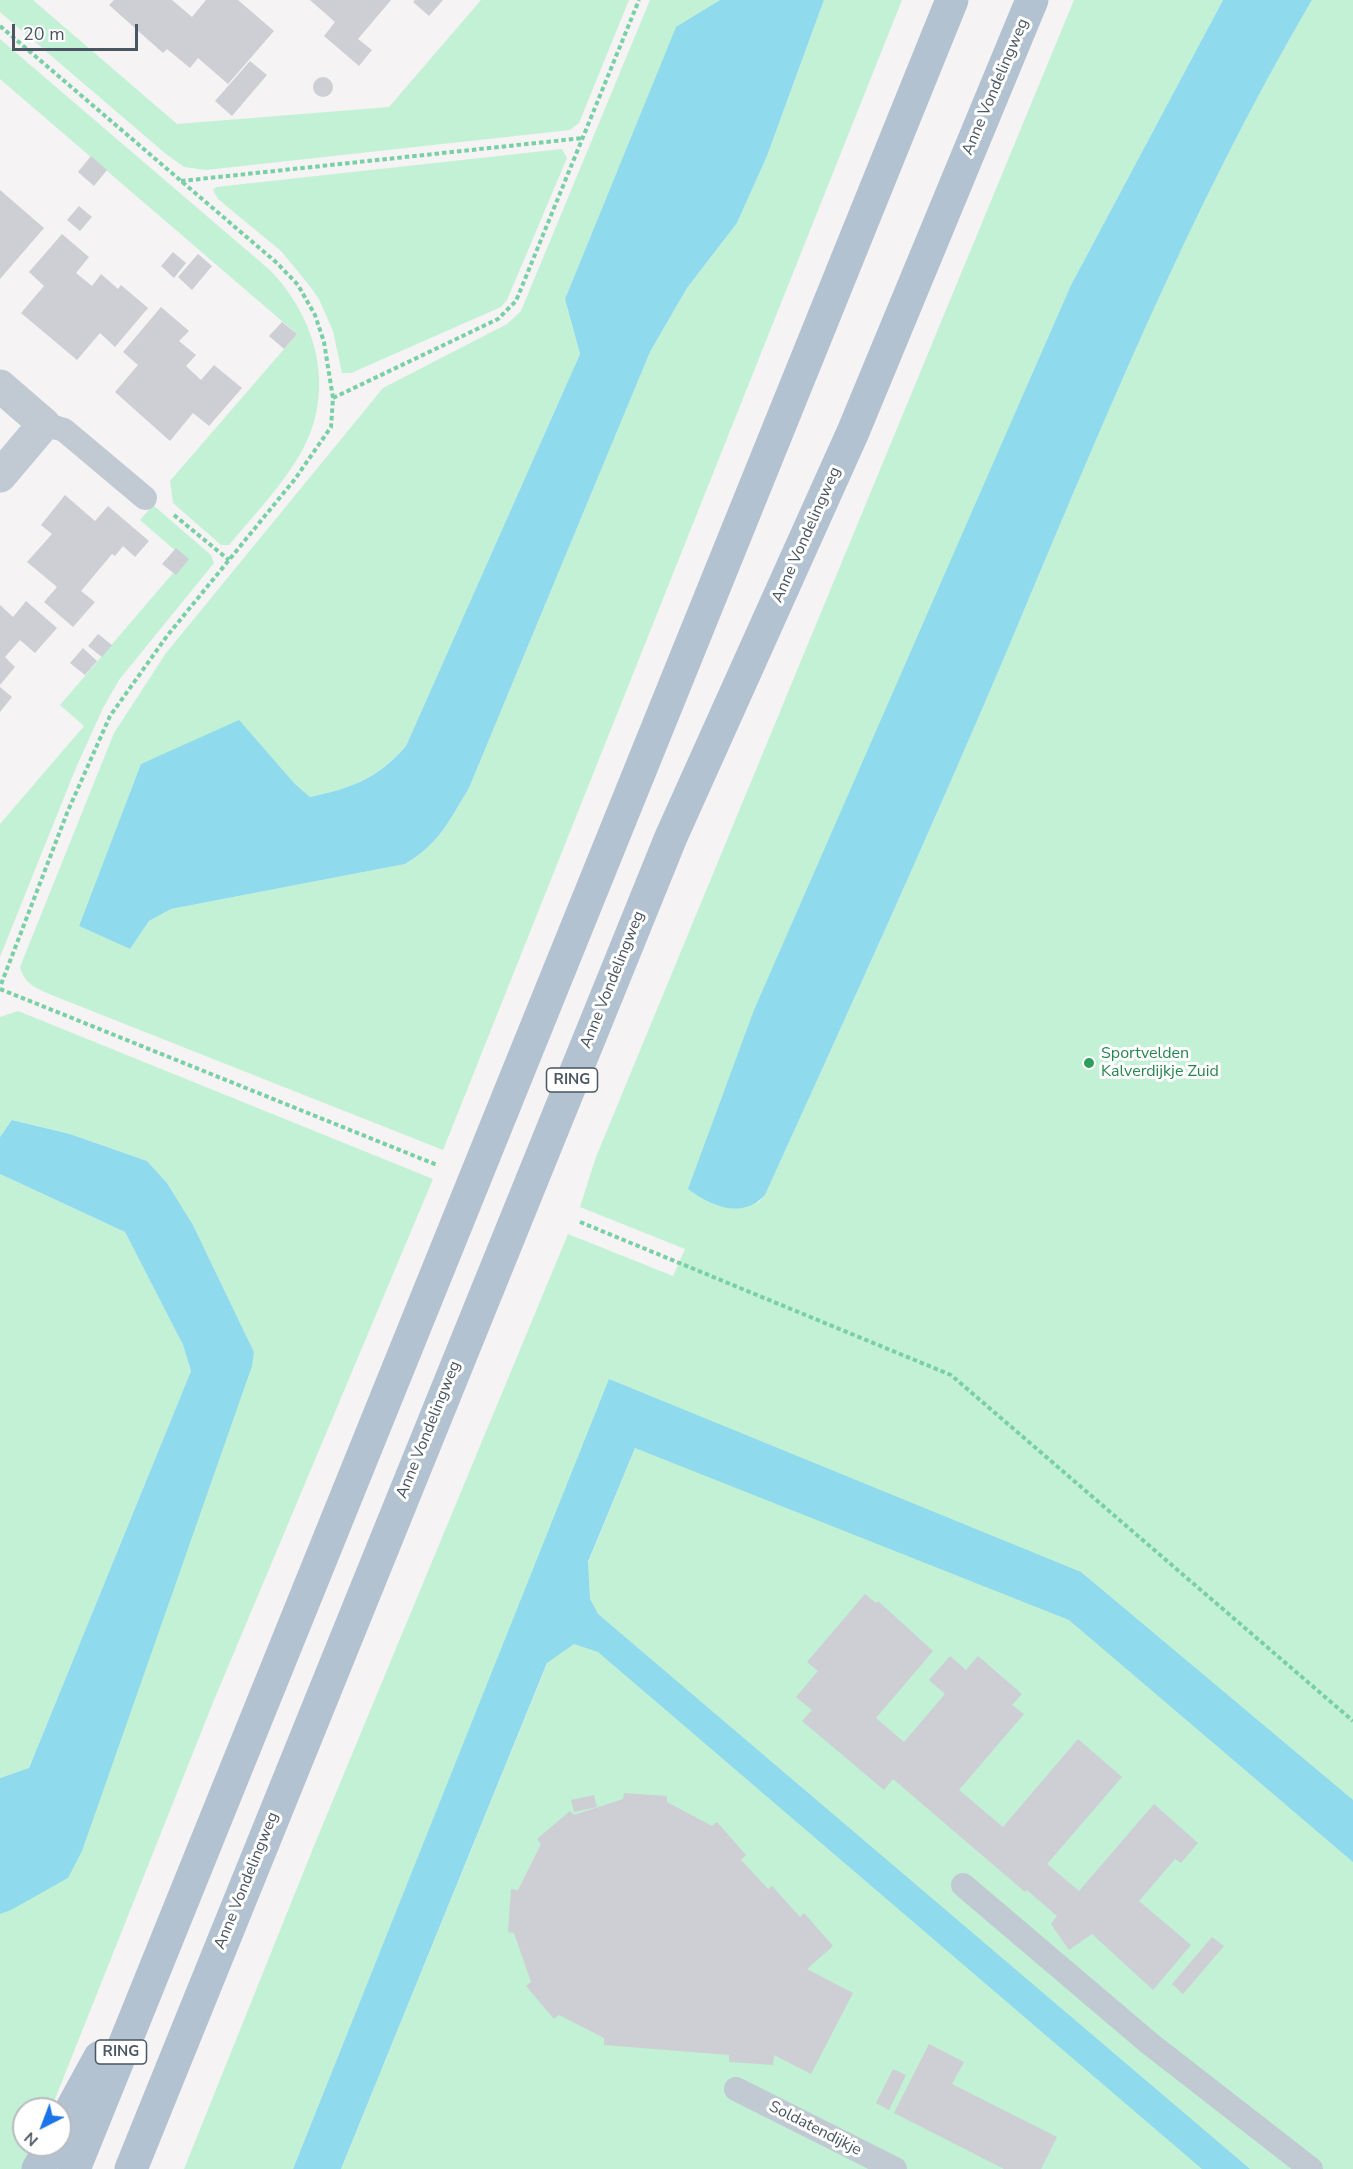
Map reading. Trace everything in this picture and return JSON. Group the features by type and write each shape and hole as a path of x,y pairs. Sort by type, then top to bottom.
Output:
{"main road":[{"name":"RING","path":"74,2169 952,0"},
{"name":"Anne Vondelingweg","path":"131,2169 667,848 853,432 1032,0"},
{"path":"72,2108 168,1934"}],"street":[{"path":"0,386 44,424 0,476"}],"lane":[{"path":"44,424 64,430 145,498"},
{"path":"963,1885 1141,2036 1311,2169"},
{"name":"Soldatendijkje","path":"736,2089 895,2169"}],"path":[{"path":"333,398 508,312 516,301 639,0"},
{"path":"180,182 583,138"},
{"path":"145,498 157,500 229,561"},
{"path":"0,989 437,1165"},
{"path":"580,1222 951,1375 1353,1721"}],"green space":[{"path":"0,0 33,0 177,124 389,107 481,0 629,0 579,123 570,130 206,170 184,167 166,154 0,12"},
{"path":"650,0 720,0 676,28 565,299 580,354 406,746 374,774 351,786 310,797 294,783 142,763 79,926 130,949 149,921 171,909 405,864 435,840 469,788 650,352 687,288 737,223 767,156 824,0 902,0 443,1150 49,994 27,981 20,967 114,733 166,653 383,388 507,324 521,311"},
{"name":"Sportvelden Kalverdijkje Zuid","path":"1074,0 1223,0 1071,285 912,651 757,1204 765,1195 886,928 975,726 1110,407 1185,241 1225,160 1312,0 1353,0 1353,2169 341,2169 635,1448 610,1379 293,2169 184,2169 316,1841 568,1234 673,1276 685,1249 580,1207 596,1157"},
{"path":"0,39 271,271 287,290 310,333 319,380 318,404 312,427 302,451 286,476 229,545 221,545 173,503 170,481 297,334 0,79"},
{"path":"562,149 567,158 507,300 501,307 351,373 342,373 333,331 319,299 309,285 281,251 218,199 213,190 216,187"},
{"path":"153,505 211,555 214,563 119,680 103,708 75,770 0,957 0,824 84,726 60,705 185,559 140,520"},
{"path":"18,1011 433,1179 214,1700 56,2097 12,2097 12,2157 30,2157 24,2169 0,2169 0,1914 68,1878 254,1352 193,1225 167,1183 147,1161 70,1134 13,1120 0,1137 0,1017"},
{"path":"0,1174 125,1232 183,1345 191,1371 29,1768 0,1778"}],"water":[{"path":"720,0 824,0 767,156 737,223 687,288 650,352 469,788 449,821 427,848 405,864 171,909 149,921 130,949 79,926 141,764 239,720 294,783 310,797 339,790 363,780 385,767 406,746 580,354 565,299 676,27"},
{"path":"1223,0 1312,0 1225,160 1147,324 946,793 765,1195 756,1203 737,1209 706,1201 688,1189 754,1010 1071,285"},
{"path":"12,1120 70,1134 147,1161 167,1183 193,1225 254,1352 252,1366 82,1851 68,1878 0,1914 0,1778 29,1768 191,1371 183,1345 125,1232 0,1174 0,1137"},
{"path":"609,1379 1081,1572 1353,1800 1353,1862 1069,1620 635,1448 588,1562 590,1599 598,1614 1250,2169 1202,2169 598,1652 574,1644 547,1663 341,2169 293,2169"}],"building":[{"path":"114,0 172,0 192,17 206,0 238,0 274,31 228,84 198,58 190,68 167,49 163,53 109,5"},
{"path":"310,0 391,0 358,39 372,50 359,66 324,36 335,22"},
{"path":"415,0 443,0 429,16 413,2"},
{"path":"250,61 267,75 232,116 215,101"},
{"path":"323,77 330,80 333,87 330,94 323,97 316,94 313,87 316,80"},
{"path":"91,156 107,170 94,186 78,172"},
{"path":"0,190 44,228 0,279"},
{"path":"79,206 92,217 80,231 67,220"},
{"path":"62,234 89,257 76,273 92,286 101,274 118,289 121,285 148,308 115,347 100,333 77,360 21,313 44,286 29,272"},
{"path":"173,252 186,263 174,278 161,266"},
{"path":"198,254 212,266 192,290 178,277"},
{"path":"161,307 189,331 179,341 196,355 186,366 201,380 214,365 242,388 209,426 193,413 170,441 115,392 138,365 123,352"},
{"path":"282,322 297,334 284,349 269,336"},
{"path":"65,495 95,521 108,506 149,541 135,557 123,546 115,556 112,554 81,591 95,602 73,627 44,602 57,587 27,562 52,534 41,525"},
{"path":"176,548 189,559 176,575 162,564"},
{"path":"26,601 57,628 35,653 20,640 5,657 15,667 0,685 0,605 13,617"},
{"path":"98,634 112,645 102,657 88,646"},
{"path":"83,648 97,661 85,675 70,663"},
{"path":"0,687 12,697 0,712"},
{"path":"865,1594 876,1603 878,1601 933,1651 876,1718 904,1742 945,1694 929,1680 950,1656 966,1670 978,1656 1022,1694 1012,1705 1024,1714 959,1790 1003,1827 1078,1739 1122,1777 1047,1864 1079,1891 1154,1804 1198,1843 1181,1863 1175,1859 1139,1901 1191,1945 1153,1990 1092,1934 1069,1950 1051,1924 1057,1916 1027,1890 1025,1892 893,1779 884,1790 802,1721 812,1710 796,1697 818,1671 807,1662"},
{"path":"624,1793 667,1796 667,1802 712,1826 717,1822 746,1855 741,1860 768,1889 772,1886 800,1917 804,1913 833,1946 807,1969 853,1993 811,2074 774,2055 773,2065 729,2062 729,2055 604,2045 604,2038 559,2015 554,2019 526,1986 531,1982 514,1933 508,1932 511,1889 518,1890 541,1844 537,1839 570,1811 574,1815 623,1799"},
{"path":"594,1795 597,1807 574,1812 571,1800"},
{"path":"1212,1937 1224,1946 1183,1994 1172,1984"},
{"path":"929,2044 964,2062 952,2084 1057,2137 1041,2169 1004,2169 894,2113"},
{"path":"893,2069 906,2075 889,2110 876,2103"}],"place":[{"name":"Sportvelden Kalverdijkje Zuid","path":"1089,1063"}]}
